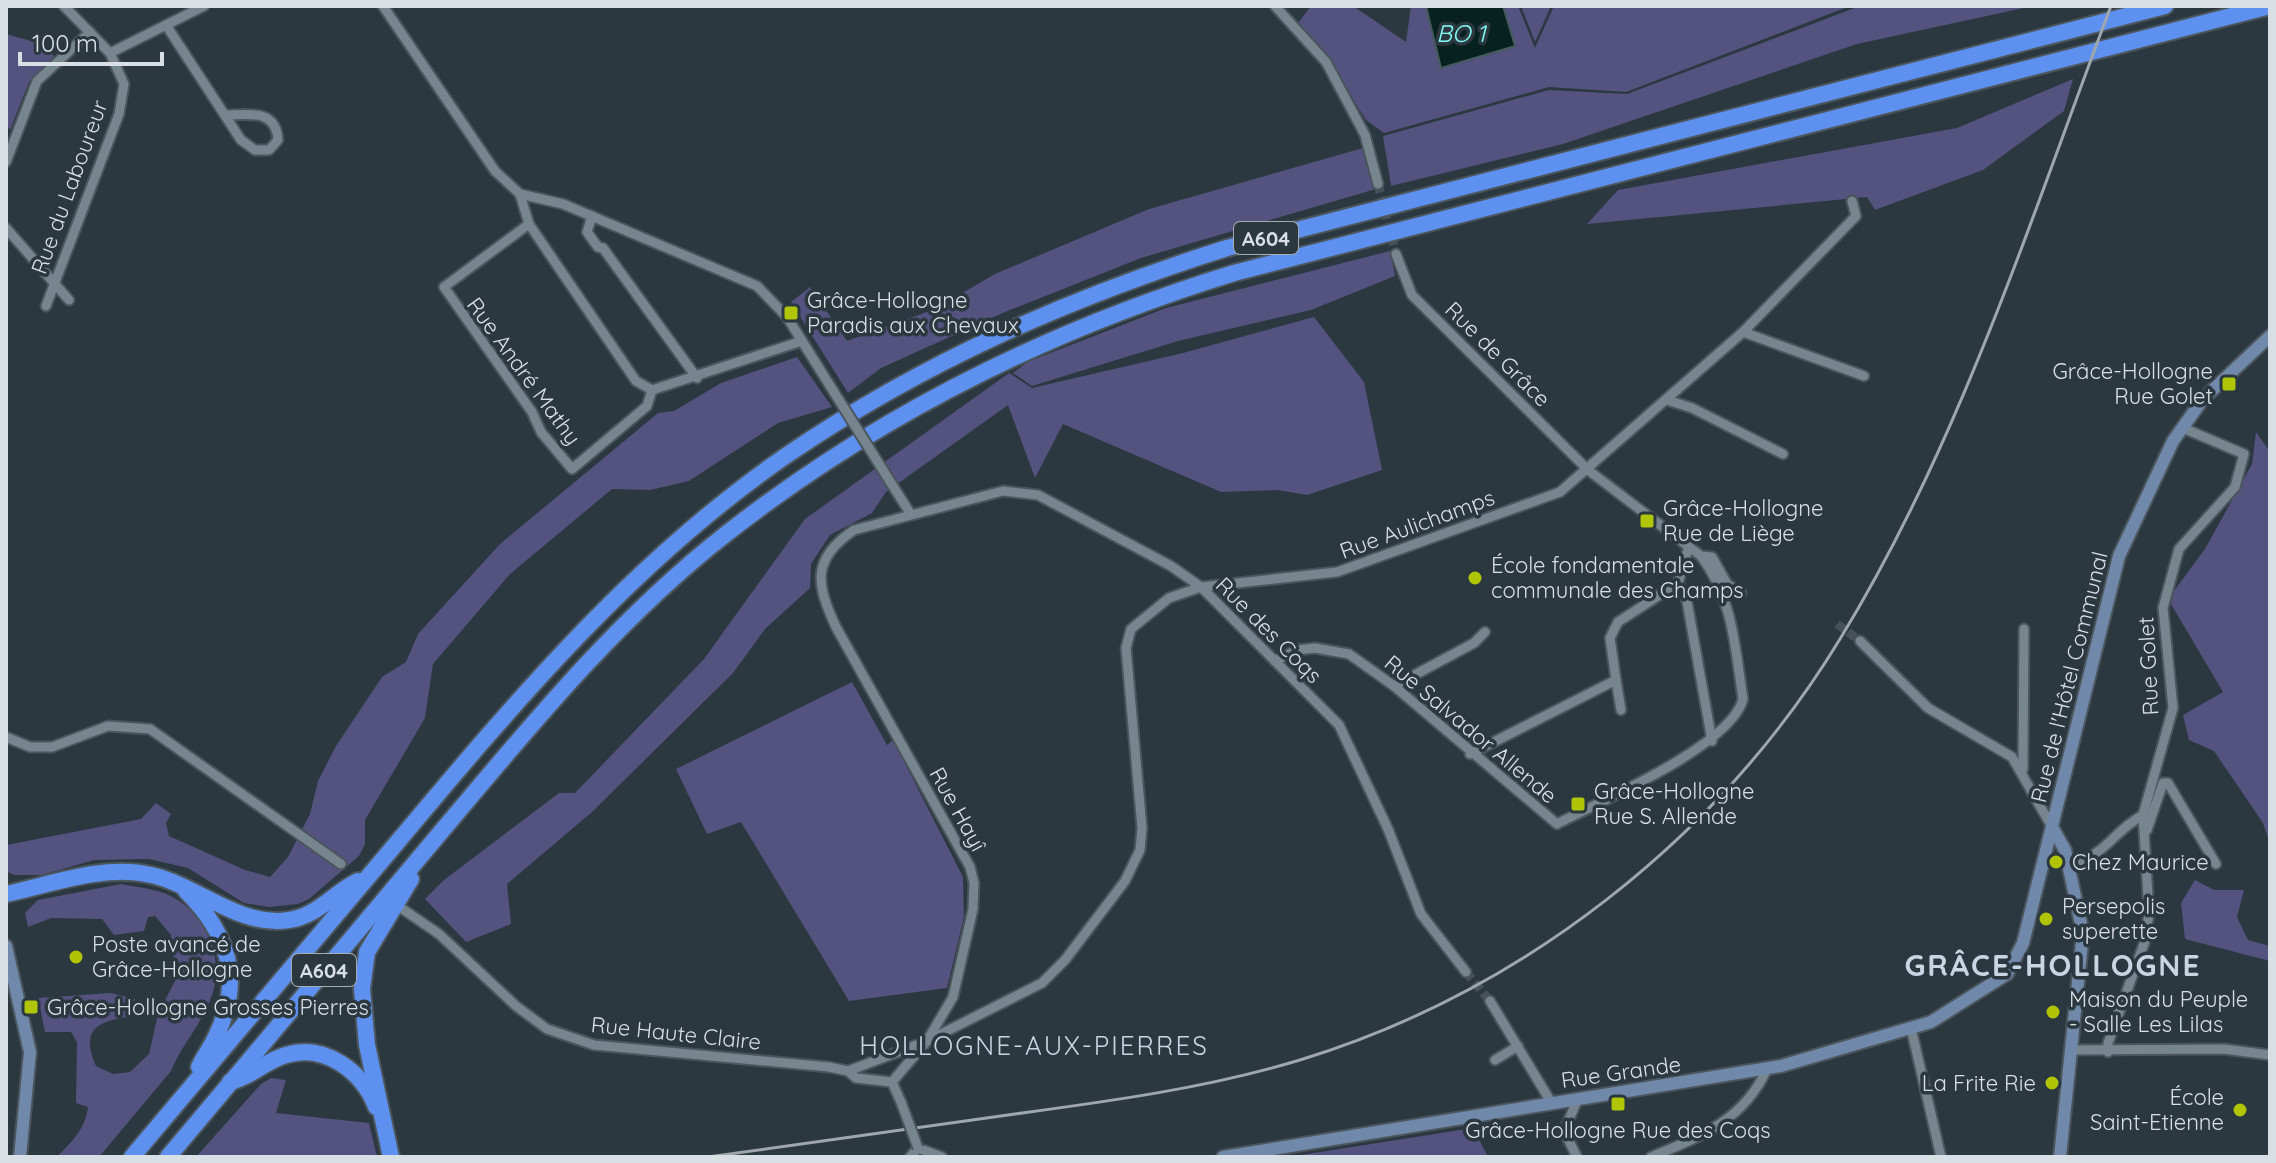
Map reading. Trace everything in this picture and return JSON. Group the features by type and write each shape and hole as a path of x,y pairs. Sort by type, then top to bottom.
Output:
{"highway":[{"name":"A604","path":"132,1157 494,727 566,647 636,578 708,515 786,456 950,357 1041,314 1134,277 1227,248 2165,6"},
{"name":"A604","path":"168,1157 584,665 653,597 724,536 801,478 963,380 1050,338 1142,301 1234,273 2270,6"},
{"path":"389,1147 365,1032 363,971 374,938 409,886 418,859"},
{"path":"6,894 84,875 119,872 149,874 253,918 289,920 312,913 351,884 370,875"},
{"path":"182,887 206,911 222,935 230,972 227,1008 218,1033 188,1090"},
{"path":"230,1082 251,1077 287,1054 321,1054 350,1068 364,1084 389,1147"}],"street":[{"name":"Rue du Laboureur","path":"46,306 119,114 124,84 110,53 64,6"},
{"path":"110,53 204,6"},
{"path":"383,6 495,171 520,194 563,204 757,286 787,317 910,513"},
{"path":"1275,6 1326,62 1365,135 1378,184"},
{"path":"166,25 228,115 241,140 255,150 269,150 278,140 277,129 270,119 259,114 228,115"},
{"path":"6,162 37,81 90,32"},
{"path":"520,194 529,224 636,381 652,390 697,378 802,341"},
{"name":"Rue Aulichamps","path":"848,1071 927,1041 1042,983 1065,960 1125,881 1140,850 1142,828 1126,648 1131,629 1149,612 1169,598 1201,587 1337,572 1560,492 1743,332 1856,216 1852,201"},
{"path":"592,216 587,232 598,247 603,248 697,378"},
{"name":"Rue André Mathy","path":"529,224 444,287 481,345 493,356 532,412 541,432 572,469 647,406 652,390"},
{"path":"6,228 69,300"},
{"name":"Rue de Grâce","path":"1396,254 1412,295 1588,470 1701,556"},
{"path":"1743,332 1864,376"},
{"name":"Rue de l'Hôtel Communal","path":"2007,974 2023,943 2119,556 2154,476 2183,428 2203,399 2270,336"},
{"path":"1667,400 1692,408 1783,454"},
{"name":"Rue Golet","path":"2108,1052 2145,941 2149,913 2143,815 2173,708 2163,608 2179,549 2235,487 2244,464 2244,454 2183,428"},
{"name":"Rue des Coqs","path":"910,513 1003,491 1038,495 1171,566 1201,587 1250,640 1339,725 1388,829 1421,914 1466,972"},
{"name":"Rue Hayî","path":"892,1082 927,1041 953,997 973,909 974,883 970,867 836,627 821,595 820,570 832,544 854,530 910,513"},
{"path":"1621,710 1610,638 1618,622 1678,583 1689,546"},
{"path":"1701,556 1712,557 1727,584 1741,593"},
{"name":"Rue Salvador Allende","path":"1275,661 1297,650 1315,648 1349,654 1394,686 1470,754 1557,824 1712,741 1740,712 1743,699 1721,586 1701,556"},
{"path":"1678,583 1686,596 1712,741"},
{"path":"2024,629 2021,671 2024,775"},
{"path":"1394,686 1474,643 1485,632"},
{"path":"1860,641 1928,708 2012,757 2052,827 2070,866 2083,933 2060,1157"},
{"path":"1470,754 1616,680"},
{"path":"6,737 30,747 52,747 108,726 150,729 341,864"},
{"path":"2146,832 2163,783 2168,783 2216,864"},
{"path":"2070,866 2098,855 2129,823 2143,815"},
{"name":"Rue Haute Claire","path":"401,908 439,934 516,1006 547,1029 573,1039 594,1045 848,1071 856,1078 892,1082"},
{"path":"6,946 30,1052 20,1157"},
{"name":"Rue Grande","path":"1223,1157 1767,1069 1931,1022 2007,974"},
{"path":"1490,1001 1551,1102"},
{"path":"1911,1028 1941,1157"},
{"path":"1495,1060 1518,1046"},
{"path":"2071,1050 2224,1049 2270,1055"},
{"path":"1651,1157 1723,1125 1757,1091 1767,1069"},
{"path":"892,1082 918,1148 942,1157"},
{"path":"1577,1101 1564,1131 1577,1157"},
{"path":"910,1157 918,1148"}],"shaded area":[{"path":"1311,6 1353,6 1406,42 1411,6 1426,6 1441,67 1515,46 1503,6 1518,6 1535,48 1554,6 1850,6 1626,92 1549,87 1384,133 1366,120 1329,61 1298,23"},
{"path":"1521,6 1551,6 1535,42"},
{"path":"1860,6 2033,6 1857,44 1563,144 1391,186 1383,136 1549,90 1627,94"},
{"path":"6,34 42,44 54,56 29,82 10,130 6,125"},
{"path":"2073,79 2064,111 1983,170 1875,210 1867,197 1587,224 1618,190 1957,128"},
{"path":"1363,148 1376,189 1141,258 1005,312 881,368 848,393 791,302 810,287 847,341 935,309 995,274 1149,209"},
{"path":"1390,251 1395,276 1311,310 1178,341 1032,386 1013,373 1027,362 1166,308"},
{"path":"1314,317 1364,382 1382,470 1307,495 1277,490 1221,492 1063,424 1035,478 1008,405 886,492 872,513 830,535 811,564 810,588 765,629 733,673 592,812 507,884 511,924 466,942 425,899 444,880 559,793 575,793 704,659 805,519 1009,373 1032,388 1183,353"},
{"path":"797,357 832,407 778,423 689,481 650,490 612,489 510,574 433,664 425,718 365,820 365,844 359,856 309,899 298,904 269,907 244,903 188,868 149,859 94,860 42,875 14,875 6,871 6,845 141,819 156,803 171,814 166,823 169,836 245,870 270,877 288,857 310,814 318,781 336,746 382,677 406,662 418,634 500,544 658,413 674,411 721,383"},
{"path":"2256,432 2270,452 2270,844 2263,823 2214,751 2189,740 2183,715 2223,692 2168,599 2205,549 2252,464"},
{"path":"852,682 887,745 893,740 963,877 964,917 947,988 849,1001 741,822 707,834 676,769"},
{"path":"2195,880 2214,890 2244,890 2237,917 2248,940 2270,946 2270,961 2185,939 2181,903"},
{"path":"121,884 164,893 190,910 208,935 216,965 216,980 208,1005 171,1071 99,1157 57,1157 81,1129 88,1107 76,1103 77,1042 71,1032 45,1032 38,998 111,993 135,999 133,1016 102,1024 92,1034 90,1042 96,1066 113,1074 130,1072 149,1054 158,1014 176,979 171,935 155,916 148,917 144,931 114,935 102,919 51,918 28,927 25,913 38,900"},
{"path":"271,1078 286,1080 276,1113 369,1123 377,1157 196,1157 261,1084"},
{"path":"1473,1128 1488,1157 1288,1157"}],"water":[{"name":"BO 1","path":"1426,6 1503,6 1515,46 1441,68"}],"tunnel":[{"path":"1378,184 1396,254"},
{"path":"1837,624 1860,641"},
{"path":"1466,972 1490,1001"}],"railway":[{"path":"708,1157 1123,1099 1194,1086 1300,1060 1382,1031 1461,994 1537,949 1608,899 1675,842 1736,779 1791,711 1840,639 1883,564 1922,488 1990,329 2111,6"}],"place":[{"name":"Grâce-Hollogne Paradis aux Chevaux","path":"791,313"},
{"name":"Grâce-Hollogne Rue Golet","path":"2229,384"},
{"name":"Grâce-Hollogne Rue de Liège","path":"1647,521"},
{"name":"École fondamentale communale des Champs","path":"1475,578"},
{"name":"Grâce-Hollogne Rue S. Allende","path":"1578,804"},
{"name":"Chez Maurice","path":"2056,862"},
{"name":"Persepolis superette","path":"2046,919"},
{"name":"Poste avancé de Grâce-Hollogne","path":"76,957"},
{"name":"Grâce-Hollogne Grosses Pierres","path":"31,1007"},
{"name":"Maison du Peuple - Salle Les Lilas","path":"2053,1012"},
{"name":"La Frite Rie","path":"2052,1083"},
{"name":"Grâce-Hollogne Rue des Coqs","path":"1618,1104"},
{"name":"École Saint-Etienne","path":"2240,1110"}],"district":[{"name":"GRÂCE-HOLLOGNE","path":"2053,965"},
{"name":"HOLLOGNE-AUX-PIERRES","path":"1034,1045"}]}
